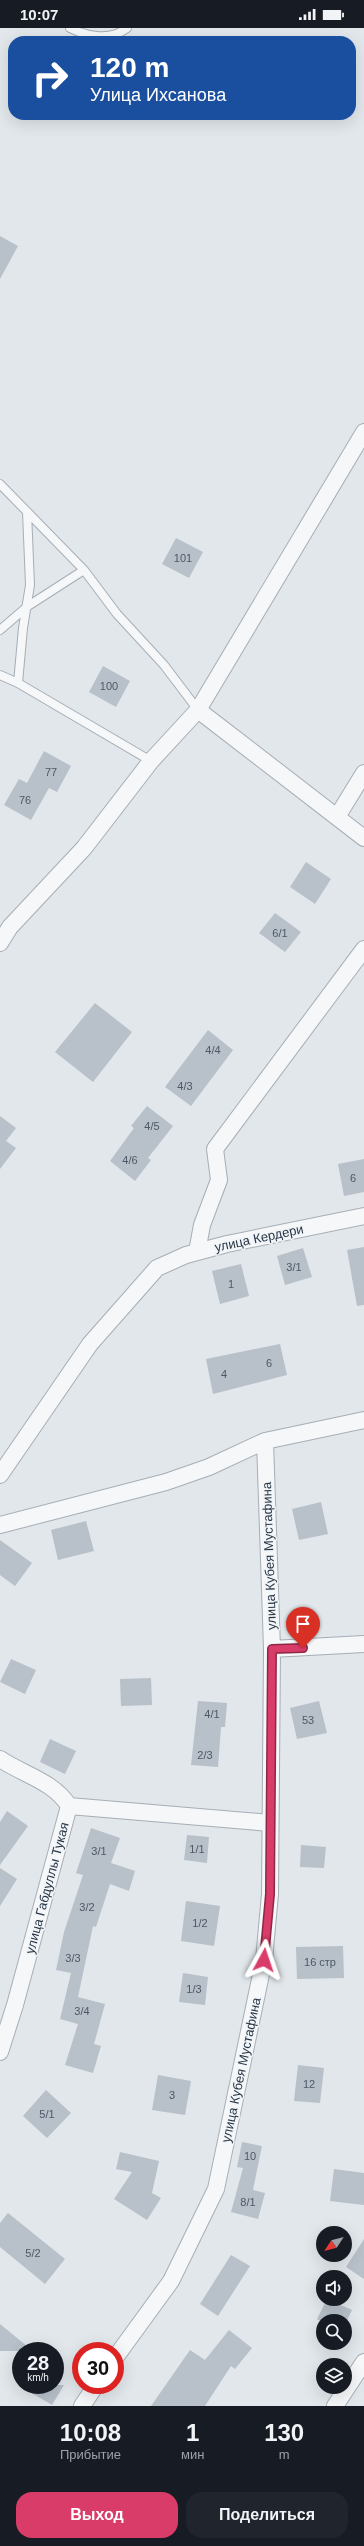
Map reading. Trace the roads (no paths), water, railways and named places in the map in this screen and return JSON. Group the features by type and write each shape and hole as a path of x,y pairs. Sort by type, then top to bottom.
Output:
{"street":[{"path":"0,942 10,927 84,848 151,761 198,710 364,432"},
{"path":"198,710 364,838"},
{"path":"337,817 364,773"},
{"path":"197,1252 202,1225 219,1180 215,1149 364,950"},
{"name":"улица Кердери","path":"0,1475 90,1344 157,1268 197,1252 364,1216"},
{"path":"0,1525 166,1482 209,1466 265,1441 364,1420"},
{"name":"улица Кубея Мустафина","path":"124,2346 171,2281 216,2189 264,1960 270,1894 272,1649 265,1441"},
{"path":"272,1649 364,1644"},
{"name":"улица Габдуллы Тукая","path":"0,1759 50,1785 62,1795 69,1806 15,2005 0,2052"},
{"path":"69,1806 270,1823"},
{"path":"335,2406 364,2362"},
{"path":"82,2406 90,2394"}],"lane":[{"path":"70,28 81,34 98,36"},
{"path":"109,36 127,28"},
{"path":"0,484 84,570 117,614 164,665 198,710"},
{"path":"18,683 23,628 28,606 30,560 27,512"},
{"path":"0,630 28,606 84,570"},
{"path":"0,675 18,683 151,761"}]}
